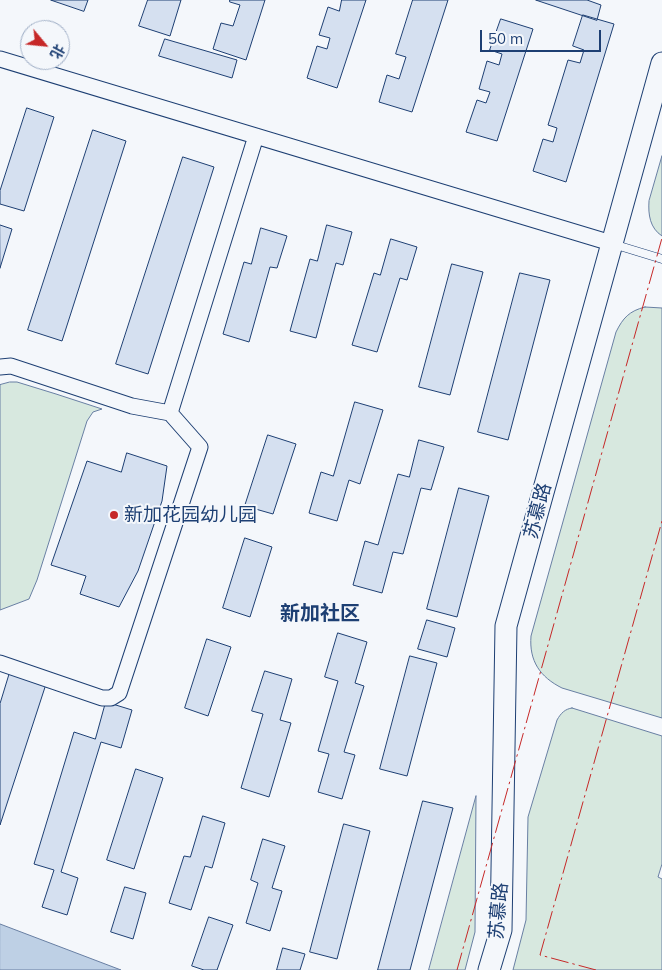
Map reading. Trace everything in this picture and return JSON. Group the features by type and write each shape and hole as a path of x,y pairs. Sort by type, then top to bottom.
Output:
{"main road":[{"name":"苏慕路","path":"489,970 501,930 506,626 662,63"}],"street":[{"path":"0,59 611,243"},
{"path":"170,414 256,136"},
{"path":"0,367 16,367 132,406 170,414 200,447 119,693 111,698 102,698 0,663"}],"lane":[{"path":"611,243 662,260"}],"shaded area":[{"path":"662,156 662,236 652,225 649,201"},
{"path":"645,307 662,308 662,718 554,684 542,673 534,661 531,645 531,636 616,332 627,316"},
{"path":"17,382 102,409 93,412 87,421 37,580 29,599 0,610 0,385"},
{"path":"572,708 662,736 662,864 658,877 662,879 662,970 513,970 526,920 528,817 557,720 563,712"},
{"path":"476,796 475,932 465,970 429,970"}],"water":[{"path":"0,924 121,970 0,970"}],"building":[{"path":"51,0 88,0 84,11"},
{"path":"148,0 181,0 170,36 139,26"},
{"path":"230,0 265,0 246,60 213,49 221,23 233,26 240,5 230,2"},
{"path":"342,0 366,0 337,88 307,78 317,46 327,49 330,38 319,35 328,7 339,11"},
{"path":"413,0 448,0 412,112 379,102 387,75 399,79 406,57 396,54"},
{"path":"536,0 587,0 601,5 597,20"},
{"path":"583,15 614,24 566,182 533,171 543,139 553,142 557,128 548,125 568,60 580,63 584,50 573,46"},
{"path":"501,19 533,29 497,141 466,132 477,100 486,103 490,92 479,89 487,61 499,65 502,54 490,50"},
{"path":"165,39 237,60 232,78 159,56"},
{"path":"27,108 54,117 24,211 0,204 0,191"},
{"path":"93,130 126,141 62,341 28,330"},
{"path":"183,157 214,167 148,374 116,364"},
{"path":"0,225 12,229 0,268"},
{"path":"327,225 352,232 343,265 336,263 316,338 290,331 310,259 317,261"},
{"path":"261,228 287,236 277,268 270,267 249,342 223,334 244,262 251,264"},
{"path":"391,239 417,247 407,280 400,278 377,352 352,345 374,273 380,275"},
{"path":"452,264 483,272 450,395 419,387"},
{"path":"520,273 550,280 508,440 478,432"},
{"path":"355,402 383,410 360,484 349,480 337,521 309,513 321,472 333,476"},
{"path":"268,435 296,444 273,514 245,506"},
{"path":"419,440 444,447 431,490 421,488 403,554 393,552 382,593 353,585 365,541 378,545 398,474 409,477"},
{"path":"127,453 167,466 162,501 138,571 119,607 80,594 86,576 51,565 87,461 121,472"},
{"path":"459,488 489,496 457,617 427,609"},
{"path":"245,538 272,547 250,617 223,608"},
{"path":"427,620 455,628 447,657 418,649"},
{"path":"338,633 367,642 355,683 364,686 344,752 355,755 342,799 318,792 329,754 318,751 338,681 325,677"},
{"path":"207,639 231,647 208,716 185,708"},
{"path":"410,656 437,663 407,776 380,769"},
{"path":"11,669 47,681 0,825 0,704"},
{"path":"265,671 292,679 280,720 291,723 269,797 241,788 263,714 252,711"},
{"path":"106,702 132,710 121,748 101,742 61,872 78,878 67,915 42,907 54,870 34,864 74,732 95,739"},
{"path":"136,769 163,778 134,869 107,860"},
{"path":"423,801 453,808 410,970 378,970"},
{"path":"203,816 225,823 212,868 205,866 191,910 169,903 184,856 190,857"},
{"path":"344,824 370,831 337,959 310,952"},
{"path":"263,839 285,846 272,888 282,891 270,931 246,923 258,883 251,880"},
{"path":"125,887 146,893 133,939 111,932"},
{"path":"209,917 233,925 217,970 204,970 192,966"},
{"path":"283,948 305,954 300,970 277,970"}],"power":[{"path":"457,970 662,238"},
{"path":"596,970 540,955 662,521"}],"place":[{"name":"新加花园幼儿园","path":"114,515"}],"district":[{"name":"新加社区","path":"320,614"}]}
